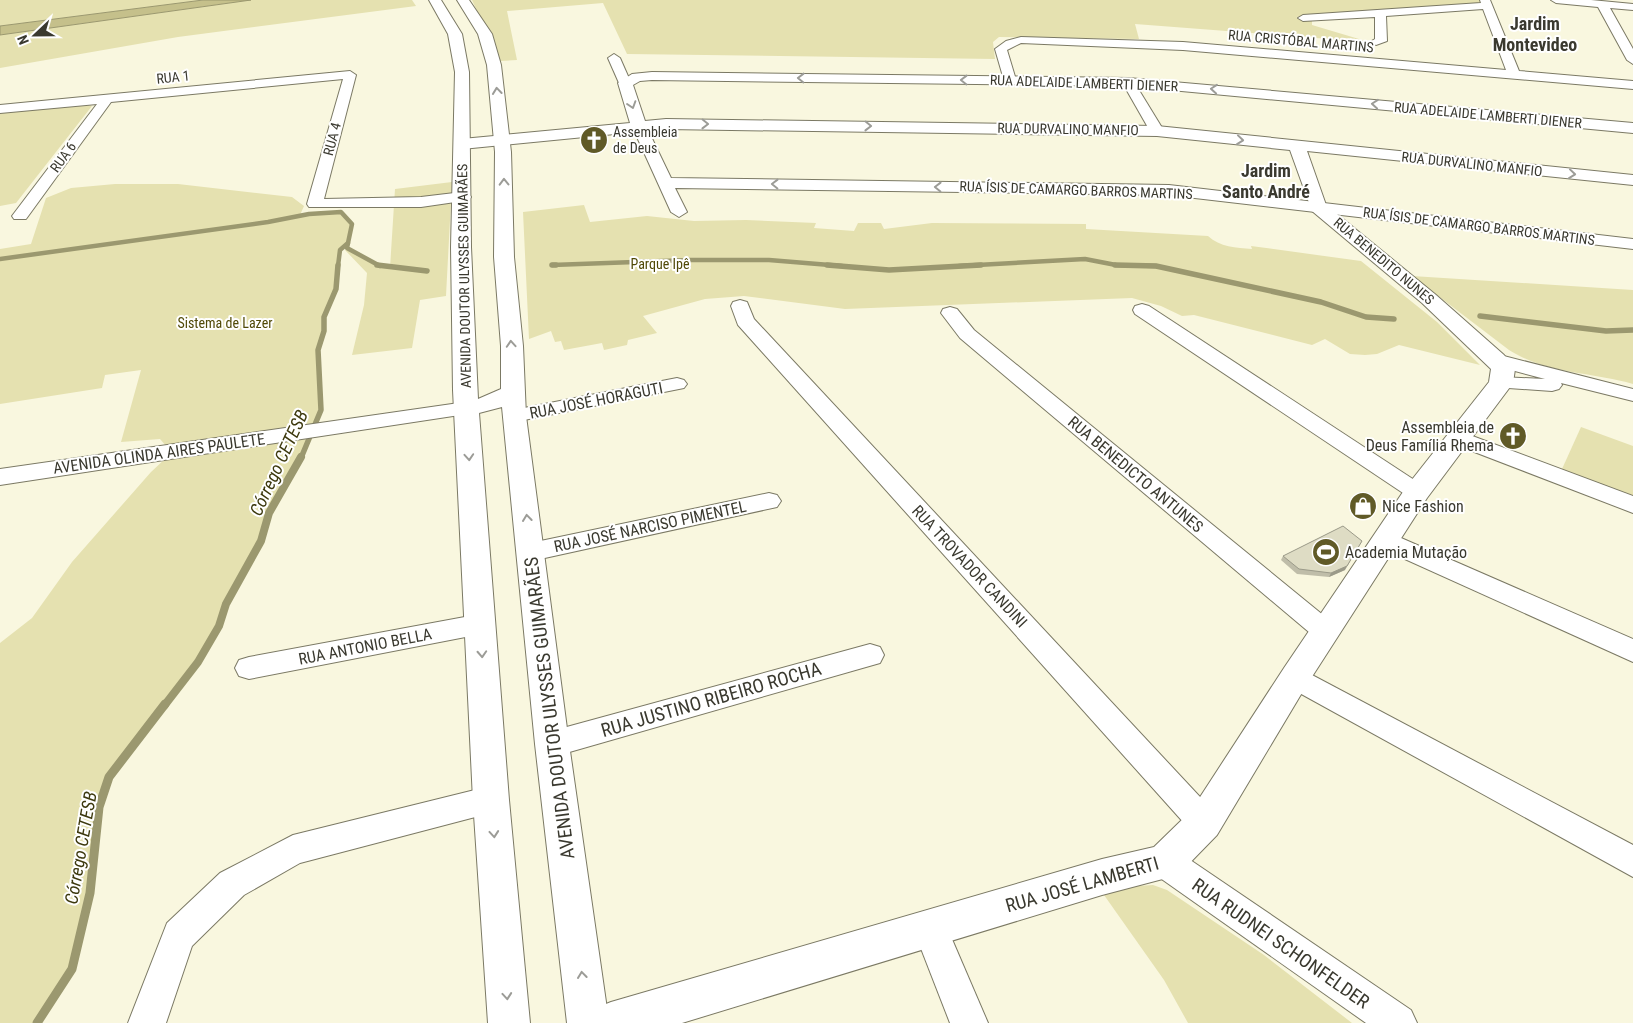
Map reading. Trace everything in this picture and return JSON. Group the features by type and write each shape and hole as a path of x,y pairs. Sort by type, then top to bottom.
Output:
{"street":[{"name":"AVENIDA DOUTOR ULYSSES GUIMARÃES","path":"435,0 454,31 462,72 463,197 461,256 466,408 491,800 510,1023"},
{"name":"AVENIDA DOUTOR ULYSSES GUIMARÃES","path":"463,0 482,27 494,64 502,139 504,257 512,346 514,405 552,744 588,1023"},
{"path":"1556,0 1633,8"},
{"path":"1303,18 1486,3 1514,75"},
{"path":"1602,4 1633,60"},
{"path":"1376,42 1381,41 1380,13"},
{"path":"1618,33 1633,35"},
{"name":"RUA CRISTÓBAL MARTINS","path":"1010,80 1001,49 1010,43 1021,40 1144,43 1633,86"},
{"path":"614,58 623,78 639,126 679,212"},
{"name":"RUA 1","path":"0,109 350,75"},
{"name":"RUA 4","path":"350,75 314,204 421,202 463,197"},
{"name":"RUA ADELAIDE LAMBERTI DIENER","path":"623,78 1128,82 1633,128"},
{"path":"1128,82 1157,131"},
{"name":"RUA 6","path":"20,216 107,99"},
{"name":"RUA DURVALINO MANFIO","path":"502,139 666,124 1157,131 1633,180"},
{"name":"AVENIDA DOUTOR ULYSSES GUIMARÃES","path":"462,144 502,139"},
{"name":"RUA BENEDITO NUNES","path":"1297,146 1318,207 1429,299 1499,371"},
{"name":"RUA ÍSIS DE CAMARGO BARROS MARTINS","path":"667,183 1169,190 1633,244"},
{"name":"RUA TROVADOR CANDINI","path":"740,306 745,321 1204,823"},
{"path":"1142,310 1417,492"},
{"name":"RUA BENEDICTO ANTUNES","path":"950,313 968,334 1325,631"},
{"path":"1499,371 1610,388 1633,394"},
{"name":"RUA JOSÉ LAMBERTI","path":"611,1023 1102,877 1165,862 1204,823 1325,631 1417,492 1459,438 1499,371"},
{"name":"RUA JOSÉ HORAGUTI","path":"514,405 677,384"},
{"name":"AVENIDA DOUTOR ULYSSES GUIMARÃES","path":"466,408 488,404 514,405"},
{"name":"AVENIDA OLINDA AIRES PAULETE","path":"0,477 466,408"},
{"path":"1459,438 1633,506"},
{"name":"RUA JOSÉ NARCISO PIMENTEL","path":"531,552 769,501"},
{"path":"1385,540 1633,651"},
{"name":"RUA ANTONIO BELLA","path":"250,668 480,624"},
{"name":"RUA JUSTINO RIBEIRO ROCHA","path":"552,744 870,655"},
{"path":"1295,677 1633,862"},
{"path":"147,1023 179,935 232,884 293,850 491,800"},
{"name":"RUA RUDNEI SCHONFELDER","path":"1165,862 1398,1023"},
{"path":"930,928 969,1023"}],"green space":[{"path":"0,0 203,0 0,26"},
{"path":"251,0 412,0 416,6 178,37 0,68 0,35"},
{"path":"472,0 1481,0 1482,3 1296,17 1312,21 1312,25 1369,42 1135,24 1139,39 999,37 993,42 995,59 627,54 603,3 507,11 517,60 500,61"},
{"path":"92,106 16,203 0,206 0,112"},
{"path":"452,182 446,296 420,300 412,348 352,355 364,305 367,273 345,250 347,248 379,266 390,268 395,189"},
{"name":"Sistema de Lazer","path":"115,184 178,184 292,197 304,206 300,215 322,211 341,212 352,224 348,243 340,251 336,289 324,317 324,331 318,350 321,410 306,449 269,513 261,541 226,604 219,626 198,662 109,777 99,807 90,893 72,969 37,1023 0,1023 0,643 32,618 72,562 151,472 166,458 167,447 160,439 121,442 141,370 105,375 102,388 0,404 0,249 31,244 46,198 71,188"},
{"name":"Parque Ipê","path":"584,205 590,222 647,216 694,221 746,220 816,223 814,228 854,231 858,223 881,223 884,229 932,223 1086,224 1086,229 1208,236 1218,243 1234,247 1252,249 1251,246 1361,261 1437,322 1480,365 1399,345 1377,354 1350,354 1325,339 1312,345 1194,315 1182,316 1161,306 1132,298 845,309 744,296 705,299 643,316 657,333 628,340 627,345 604,350 602,343 564,350 561,341 555,342 551,331 529,339 523,212"},
{"path":"1412,276 1633,290 1633,384 1570,372 1538,364 1524,358 1509,350"},
{"path":"1581,427 1633,446 1633,497 1562,469"},
{"path":"1153,885 1167,890 1264,955 1352,1023 1188,1023 1164,980 1104,895 1137,886"}],"shaded area":[{"path":"203,0 251,0 0,35 0,26"}],"building":[{"name":"Academia Mutação","path":"1343,526 1362,541 1347,566 1331,573 1299,569 1283,556"}],"waterway":[{"name":"Córrego CETESB","path":"0,259 268,222 309,214 341,212 352,224 348,243"},
{"name":"Córrego CETESB","path":"338,266 340,250 348,243"},
{"path":"348,243 347,248 378,265"},
{"path":"959,266 1085,259 1116,265 1156,266"},
{"path":"556,265 552,265 690,260 769,260 842,266"},
{"name":"Córrego CETESB","path":"301,458 321,410 318,350 324,331 324,317 336,289 338,265"},
{"path":"378,265 427,271"},
{"path":"827,265 889,270 981,265"},
{"path":"1115,265 1156,266"},
{"path":"1156,266 1321,302 1366,317 1394,319"},
{"path":"1480,316 1606,331 1633,330"},
{"name":"Córrego CETESB","path":"164,706 198,662 219,626 226,604 261,541 269,513 301,457"},
{"name":"Córrego CETESB","path":"37,1023 72,969 90,893 99,807 109,777 165,704"}],"place":[{"name":"Assembleia de Deus","path":"594,140"},
{"name":"Assembleia de Deus Família Rhema","path":"1513,436"},
{"name":"Nice Fashion","path":"1363,506"},
{"name":"Academia Mutação","path":"1326,552"}],"district":[{"name":"Jardim Montevideo","path":"1535,34"},
{"name":"Jardim Santo André","path":"1266,181"}]}
